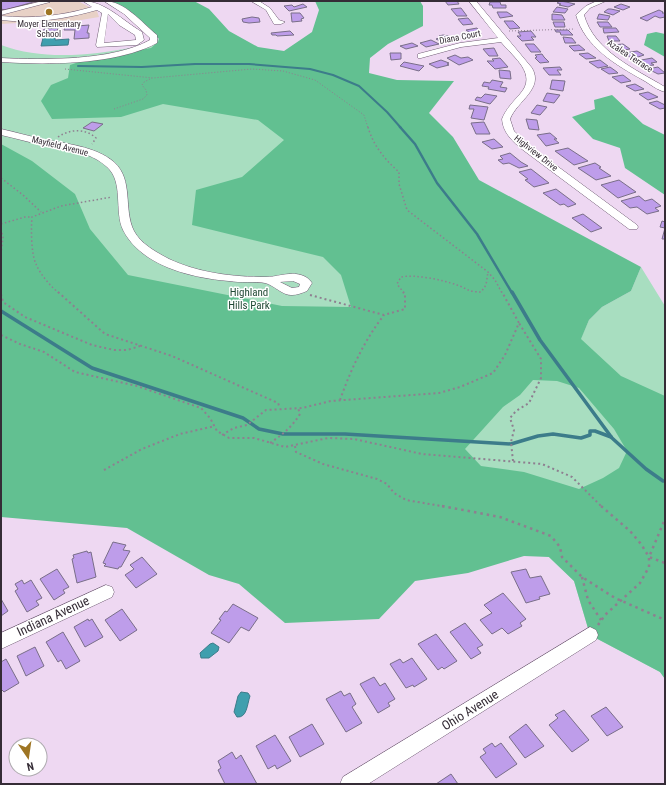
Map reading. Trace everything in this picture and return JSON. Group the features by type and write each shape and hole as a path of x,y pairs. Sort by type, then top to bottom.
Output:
{"street":[{"path":"86,1 101,9 110,11 122,23 139,34 140,40 137,43 100,45 105,13 101,9"},
{"path":"1,60 52,62 125,51 149,45 154,41 154,37 128,13 107,1"},
{"path":"254,1 268,9 277,22 281,22"},
{"name":"Highview Drive","path":"472,1 496,32 529,70 532,79 528,89 509,112 506,124 510,131 527,148 633,227"},
{"path":"585,29 580,15 588,7 603,1"},
{"path":"1,13 46,2"},
{"path":"1,18 14,20 59,18 101,9"},
{"name":"Azalea Terrace","path":"585,29 600,49 665,90"},
{"name":"Diana Court","path":"422,56 462,44 503,40"},
{"name":"Mayfield Avenue","path":"1,132 83,151 102,159 115,169 120,180 124,217 128,230 136,241 148,252 172,264 197,272 219,276 267,280 287,291 296,292"},
{"name":"Indiana Avenue","path":"1,641 106,592"},
{"name":"Ohio Avenue","path":"350,784 590,636"}],"path":[{"path":"496,32 536,29 585,29"},
{"path":"52,62 62,69 73,71 153,78 264,69 300,75 315,80 364,115 370,134 386,161 399,172 399,184 407,210 488,272 495,280 527,338 539,355 541,378 529,402 516,411 510,418 514,426 514,438 511,442 513,461"},
{"path":"114,109 143,99 146,95 146,90 142,85 144,82 153,78"},
{"path":"48,143 65,133 85,131 91,133 96,138 94,142 83,151"},
{"path":"1,178 23,195 41,213"},
{"path":"1,224 25,217 32,217 63,205 122,195"},
{"path":"32,217 31,232 35,263 52,287 106,334 172,356 258,393 278,403 280,408"},
{"path":"1,229 3,237 1,254"},
{"path":"296,292 384,315 405,309 406,294 397,284 401,277 411,275 458,285 470,292 481,292 486,285 488,272"},
{"path":"1,294 2,302 25,317 92,345 114,350 127,350 142,346"},
{"path":"340,400 366,341 384,315"},
{"path":"222,435 234,428 247,425 266,410 298,408 340,400 439,393 460,387 493,373 505,355 519,323"},
{"path":"1,335 20,344 44,352 74,372 113,382 137,386 201,408 222,435 229,438 254,438 285,447 328,438 354,439 422,454 542,464 564,472 572,477 596,502 630,531 641,544 649,557 665,563"},
{"path":"270,443 293,425 300,414 298,408"},
{"path":"104,470 142,449 167,439 180,434 215,426"},
{"path":"294,446 296,452 323,464 377,479 387,484 394,493 406,500 500,517 551,536 560,547 562,557 582,577 612,595 665,620"},
{"path":"590,636 605,615 640,583 648,568 649,557 665,520"},
{"path":"582,577 586,599 601,620"}],"shaded area":[{"name":"Moyer Elementary School","path":"1,1 78,1 97,11 99,17 69,22 50,21 1,24"}],"green space":[{"name":"Highland Hills Park","path":"109,1 194,1 209,9 229,31 258,47 284,51 312,32 319,10 315,1 420,1 423,6 423,26 388,44 370,58 369,73 397,80 454,81 429,113 453,137 479,180 641,267 631,291 602,307 589,320 581,339 621,376 665,396 665,679 660,672 590,635 574,581 549,557 524,556 468,573 415,581 379,619 285,623 239,584 209,575 127,528 1,517 1,144 32,161 75,194 90,229 128,275 282,306 351,307 341,275 323,257 192,225 196,190 242,177 284,140 258,120 163,104 121,117 52,119 41,101 51,85 68,78 70,65 85,60 151,48 158,42 159,39 142,22 117,4","holes":["533,380 557,381 579,388 614,429 627,451 619,468 603,478 579,489 524,472 481,466 465,449 503,407 520,395"]},
{"path":"656,32 665,34 665,57 644,45 647,34"},
{"name":"Highland Hills Park","path":"159,39 581,338 589,320 602,307 631,291 641,267 665,306 665,679 660,672 590,635 574,581 535,544 1,441 1,45 34,53 68,55 136,47"},
{"path":"612,95 643,124 665,135 665,195 625,168 620,148 593,139 572,117 595,109 594,100"}],"water":[{"path":"56,33 55,40 69,39 68,45 41,46 44,34"},
{"path":"213,643 219,647 218,651 209,658 201,658 200,653"},
{"path":"241,692 248,693 250,696 245,713 240,717 237,717 234,712 238,696"}],"building":[{"path":"1,1 37,1 5,10 1,9"},
{"path":"445,1 457,1 459,4 448,5"},
{"path":"560,1 575,4 568,7 559,5 561,4 557,3"},
{"path":"490,2 500,2 501,5 506,5 506,8 493,8 492,5 489,5"},
{"path":"303,4 307,7 289,11 284,6 292,5 294,7"},
{"path":"621,4 630,7 623,10 614,7"},
{"path":"557,7 568,9 565,13 553,12"},
{"path":"461,8 467,16 457,16 451,9"},
{"path":"608,9 620,11 613,15 604,12"},
{"path":"659,10 663,12 662,13 665,13 665,17 660,18 655,16 647,21 640,18"},
{"path":"497,12 507,12 513,16 500,18"},
{"path":"291,13 300,13 304,18 301,19 302,21 292,22"},
{"path":"552,14 562,15 565,20 552,20"},
{"path":"599,14 610,16 608,20 597,19"},
{"path":"252,17 259,18 260,22 243,22 242,19"},
{"path":"468,18 473,24 463,25 458,19"},
{"path":"504,21 513,21 520,28 510,29"},
{"path":"553,22 564,22 565,27 555,27"},
{"path":"597,22 608,22 612,27 600,27"},
{"path":"89,25 87,33 89,33 89,38 74,39 75,30 64,30 65,27"},
{"path":"58,28 57,31 43,32 44,29"},
{"path":"477,28 481,34 473,35 466,30"},
{"path":"603,28 616,28 619,32 604,33"},
{"path":"555,30 568,30 573,35 561,35 560,32 556,32"},
{"path":"290,31 294,35 277,36 272,35 271,33"},
{"path":"531,31 536,37 531,37 534,40 522,41 517,36 521,36 518,32"},
{"path":"443,35 455,40 442,42 436,39 442,37 439,36"},
{"path":"607,36 616,36 620,41 609,41"},
{"path":"563,37 572,38 576,43 565,43"},
{"path":"431,40 439,44 426,47 420,43"},
{"path":"412,43 418,46 406,49 400,46"},
{"path":"525,44 534,44 541,52 531,52"},
{"path":"623,44 630,49 619,51 613,45"},
{"path":"579,45 585,50 574,51 569,46"},
{"path":"494,48 498,56 489,56 483,49"},
{"path":"637,51 644,55 632,59 625,53"},
{"path":"390,53 401,53 401,59 391,60"},
{"path":"588,53 596,58 586,59 579,54"},
{"path":"542,54 549,62 540,63 535,58 537,57 535,55"},
{"path":"455,55 461,58 468,57 473,60 459,65 447,58"},
{"path":"500,58 508,67 495,69 487,61 494,61 492,59"},
{"path":"652,58 657,62 651,63 654,65 644,66 636,61"},
{"path":"441,60 449,63 447,64 449,65 437,68 429,64"},
{"path":"600,60 608,66 598,68 589,62"},
{"path":"404,62 424,66 419,71 400,66"},
{"path":"560,67 562,70 557,70 561,75 549,75 543,68"},
{"path":"610,67 618,73 609,74 601,69"},
{"path":"658,67 665,73 658,74 648,69"},
{"path":"499,70 510,71 511,79 500,78"},
{"path":"623,75 631,81 621,83 612,77"},
{"path":"492,80 503,82 500,87 507,88 505,92 488,89 489,87 482,86 484,82 490,83"},
{"path":"552,80 565,81 563,91 550,89"},
{"path":"635,84 644,89 635,91 626,86"},
{"path":"648,92 658,97 648,100 639,94"},
{"path":"547,93 560,95 554,103 543,101"},
{"path":"485,94 497,96 490,104 475,100 477,97 481,98"},
{"path":"657,101 665,105 665,108 660,109 649,103"},
{"path":"470,105 488,107 484,120 471,118 474,109 469,109"},
{"path":"537,105 547,107 540,115 531,113"},
{"path":"526,119 537,120 539,130 529,129"},
{"path":"92,122 103,124 94,131 83,128"},
{"path":"484,122 490,134 476,134 471,123"},
{"path":"550,133 559,143 546,146 537,135"},
{"path":"494,139 503,147 492,149 482,142"},
{"path":"568,148 588,161 574,165 555,151"},
{"path":"510,153 528,166 519,168 509,163 503,164 498,160 503,159 500,156"},
{"path":"595,163 601,167 599,168 611,176 596,180 578,168"},
{"path":"531,169 549,183 534,187 525,180 528,179 519,172"},
{"path":"619,180 636,192 618,198 601,185"},
{"path":"556,189 576,204 568,207 564,204 560,205 543,193"},
{"path":"639,196 645,201 652,199 661,206 655,208 659,211 647,214 637,207 630,208 621,201"},
{"path":"583,214 602,228 591,232 572,218"},
{"path":"662,221 665,222 665,228 660,227"},
{"path":"665,228 665,239 662,239"},
{"path":"113,542 126,545 123,550 130,551 121,567 118,569 104,566 106,564 103,563"},
{"path":"87,551 88,553 91,552 96,577 77,583 72,559 74,558 73,555"},
{"path":"142,557 157,574 136,588 125,575 134,569 130,565"},
{"path":"57,569 69,587 63,590 65,593 54,600 40,579"},
{"path":"526,569 530,578 541,576 550,594 526,603 511,572"},
{"path":"22,580 24,584 31,580 42,598 36,601 39,605 27,612 15,591 18,589 15,584"},
{"path":"503,593 526,619 520,623 522,626 508,634 502,628 492,634 480,620 492,613 484,605"},
{"path":"1,599 8,611 1,616"},
{"path":"233,604 258,618 249,631 241,627 229,643 211,633 221,620 219,619 225,611 227,612"},
{"path":"122,609 137,630 120,641 105,620"},
{"path":"88,619 89,621 92,619 103,637 85,647 74,627"},
{"path":"465,623 483,645 477,648 481,653 471,659 450,632"},
{"path":"63,632 80,661 66,669 61,660 58,662 46,642"},
{"path":"436,634 457,661 444,669 442,667 438,670 418,644"},
{"path":"35,647 44,666 26,676 17,656"},
{"path":"412,658 427,679 414,687 413,685 406,688 390,664 400,659 403,663"},
{"path":"6,659 19,683 4,692 1,689 1,662"},
{"path":"374,677 380,686 385,683 395,699 388,703 390,706 378,713 360,684"},
{"path":"341,691 344,696 350,693 356,704 352,707 362,723 346,732 326,699"},
{"path":"606,707 623,727 607,736 591,716"},
{"path":"564,710 589,740 572,752 549,725 558,718 555,715"},
{"path":"312,724 324,744 300,757 289,737"},
{"path":"526,724 544,746 525,758 509,737"},
{"path":"275,735 291,761 277,769 275,765 268,769 256,746"},
{"path":"492,743 495,747 501,743 517,764 496,778 480,757 486,753 483,749"},
{"path":"232,752 236,759 241,755 257,784 225,784 218,770 221,768 218,761"},
{"path":"451,774 458,784 436,784"}],"waterway":[{"path":"78,66 142,67 195,64 249,64 310,69 333,75 359,86 387,112 401,128"},
{"path":"400,127 415,144 437,183 477,234 512,293"},
{"path":"512,292 540,340 612,438 646,469 663,481"},
{"path":"1,311 92,368 243,418 259,429 283,434 345,434 511,444 538,436 553,434 581,438 590,435 590,431 595,431 611,437"}],"place":[{"name":"Moyer Elementary School","path":"49,12"}]}
